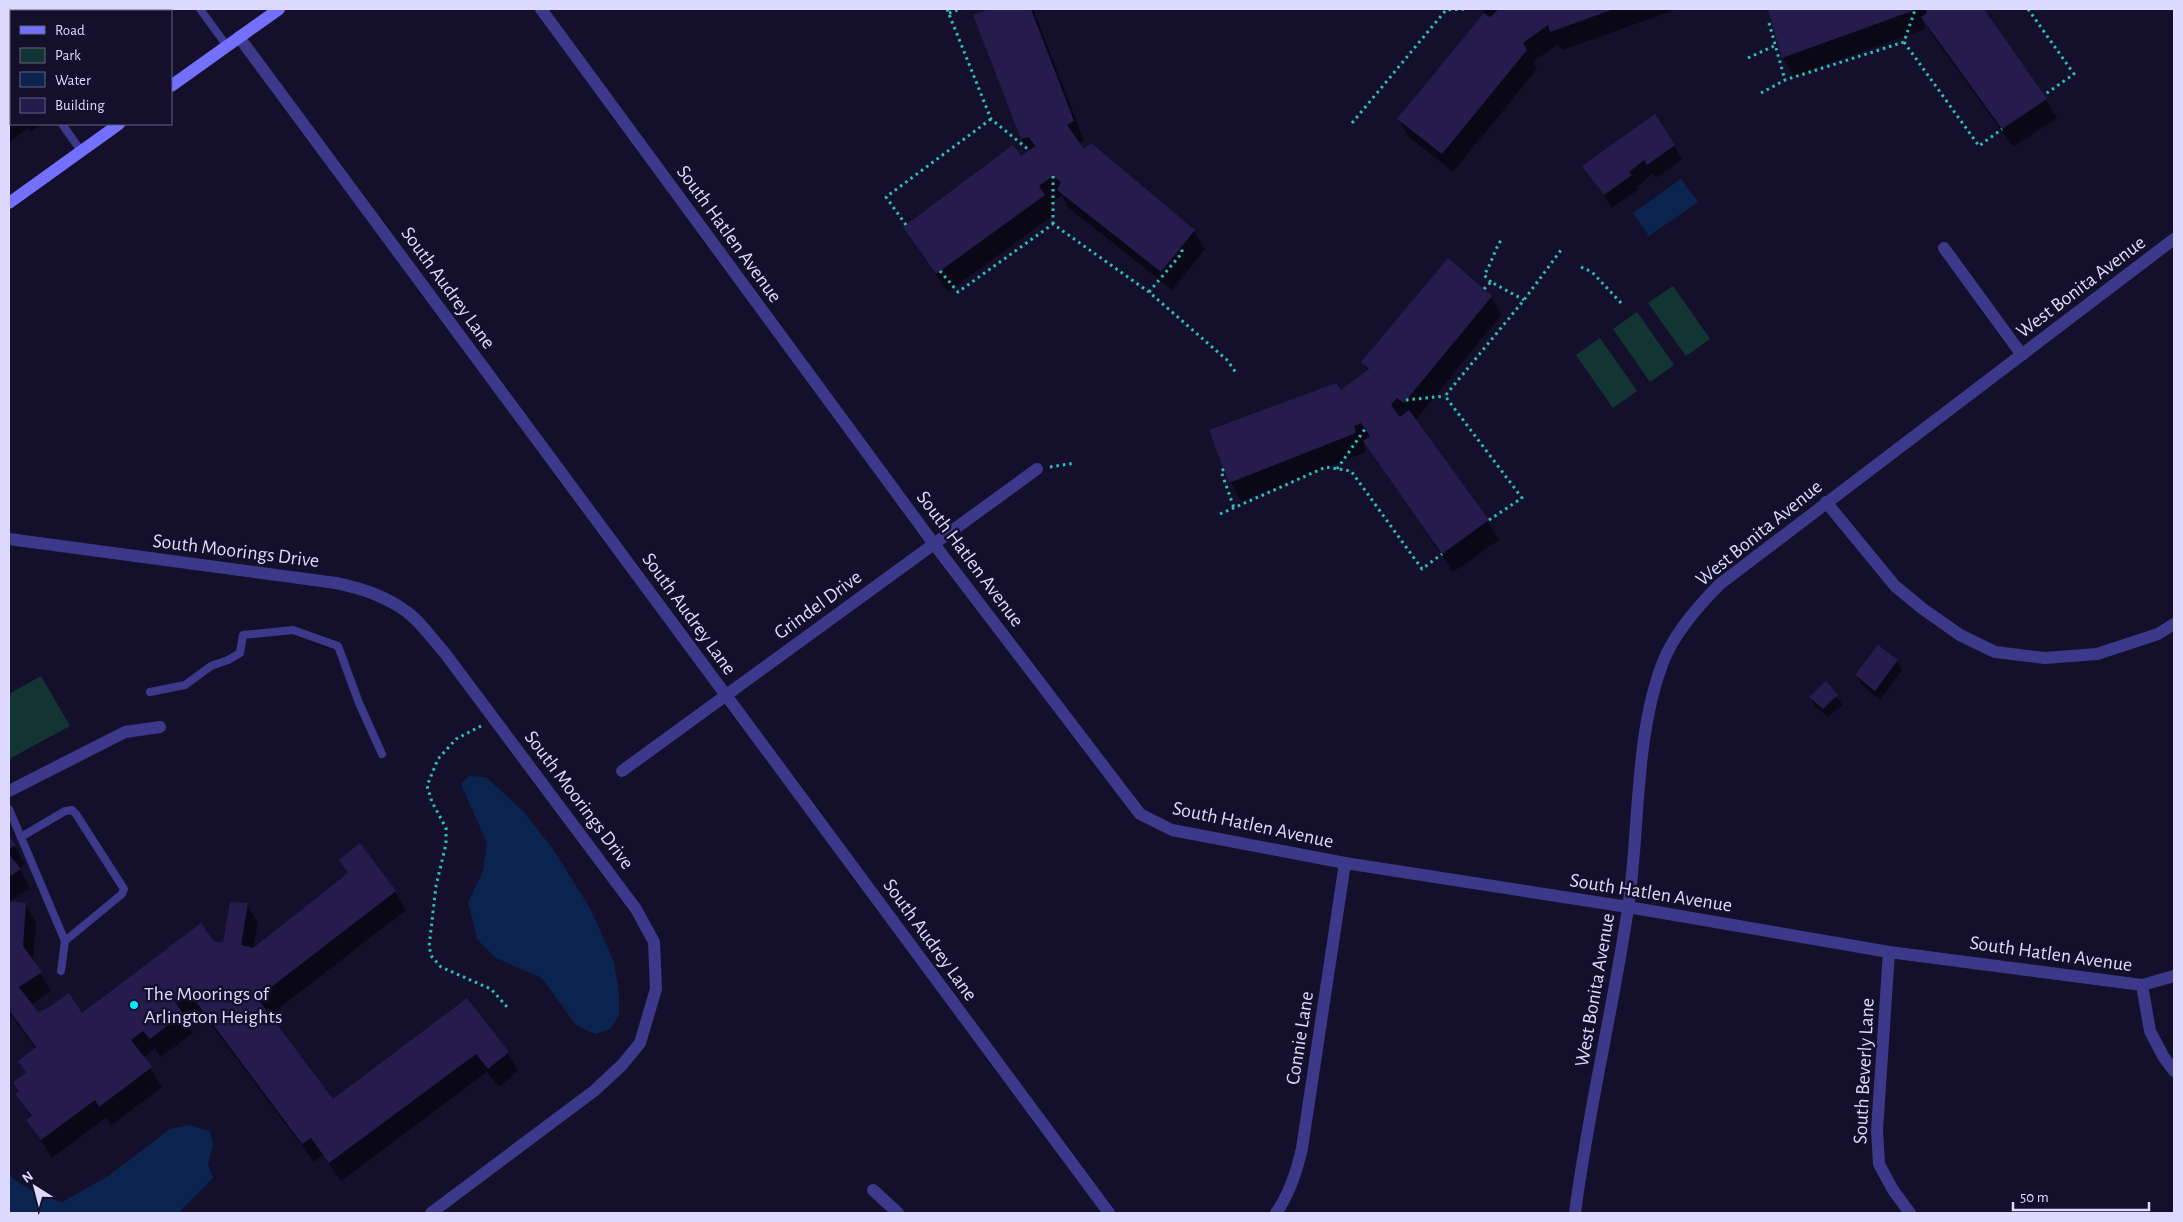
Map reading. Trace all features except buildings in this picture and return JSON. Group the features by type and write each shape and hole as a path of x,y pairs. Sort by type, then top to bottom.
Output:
{"main road":[{"path":"172,85 280,9"},
{"path":"9,203 118,125"}],"street":[{"name":"South Hatlen Avenue","path":"541,9 934,544 1140,814 1172,830 1345,863 1628,907 1889,952 2142,985 2174,976"},
{"name":"South Audrey Lane","path":"239,37 1109,1213"},
{"name":"West Bonita Avenue","path":"1575,1213 1628,907 1645,734 1652,696 1663,661 1701,603 1720,584 2174,238"},
{"path":"1944,248 2022,355"},
{"name":"Grindel Drive","path":"622,771 1037,470"},
{"path":"1826,502 1895,586 1923,609 1960,635 1995,652 2045,658 2097,654 2158,634 2174,624"},
{"name":"South Moorings Drive","path":"9,539 336,583 357,587 379,596 408,613 444,652 636,909 654,942 656,990 640,1043 622,1065 594,1091 431,1213"},
{"path":"9,790 125,732 160,727"},
{"name":"Connie Lane","path":"1276,1213 1284,1203 1296,1173 1302,1148 1345,863"},
{"name":"South Beverly Lane","path":"1889,952 1876,1130 1879,1164 1893,1190 1910,1213"},
{"path":"2142,985 2150,1031 2163,1056 2174,1071"},
{"path":"873,1190 898,1213"}],"lane":[{"path":"200,9 227,46"},
{"path":"63,125 81,151"},
{"path":"150,692 185,685 211,666 240,653 243,635 293,630 338,646 359,702 382,754"},
{"path":"9,809 65,941 61,970"},
{"path":"21,837 66,811 72,810 124,889 122,894 65,941"}],"path":[{"path":"961,9 948,11 991,119 1029,150"},
{"path":"1352,123 1445,10 1466,9"},
{"path":"2028,9 2074,74 2044,95"},
{"path":"1904,42 1915,10"},
{"path":"1769,23 1785,80"},
{"path":"1761,93 1785,80 1904,42"},
{"path":"1904,42 1979,146 2002,129"},
{"path":"1748,58 1776,45"},
{"path":"906,225 886,197 991,119"},
{"path":"1052,176 1053,224"},
{"path":"940,271 958,292 1053,224"},
{"path":"1053,224 1149,292 1227,360 1237,374"},
{"path":"1502,239 1495,249 1492,263 1484,275 1491,282 1524,300"},
{"path":"1149,292 1182,253 1182,247"},
{"path":"1406,400 1445,396 1524,300 1561,250"},
{"path":"1581,267 1592,272 1622,304"},
{"path":"1484,289 1491,282"},
{"path":"1445,396 1522,498 1490,520"},
{"path":"1337,469 1365,429"},
{"path":"1037,470 1075,463"},
{"path":"1220,514 1326,467 1351,471 1422,569 1442,554"},
{"path":"1224,468 1221,471 1234,508"},
{"path":"481,726 456,739 438,758 427,786 432,802 446,828 446,844 436,886 429,946 432,957 441,967 490,989 508,1008"}],"green space":[{"path":"1673,286 1710,339 1686,356 1648,303"},
{"path":"1637,312 1674,365 1650,382 1613,329"},
{"path":"1600,338 1637,391 1613,408 1576,355"},
{"path":"41,676 70,726 9,759 9,694"}],"water":[{"path":"1681,179 1698,202 1649,236 1633,213"},
{"path":"469,776 486,777 523,811 553,849 590,908 614,962 619,994 619,1016 610,1029 595,1034 576,1025 542,978 496,958 477,939 468,902 483,871 487,843 461,784"},
{"path":"189,1125 210,1131 213,1145 208,1164 213,1178 178,1213 9,1213 9,1175 34,1192 62,1202 108,1176 170,1129"}],"place":[{"name":"The Moorings of Arlington Heights","path":"134,1005"}]}
